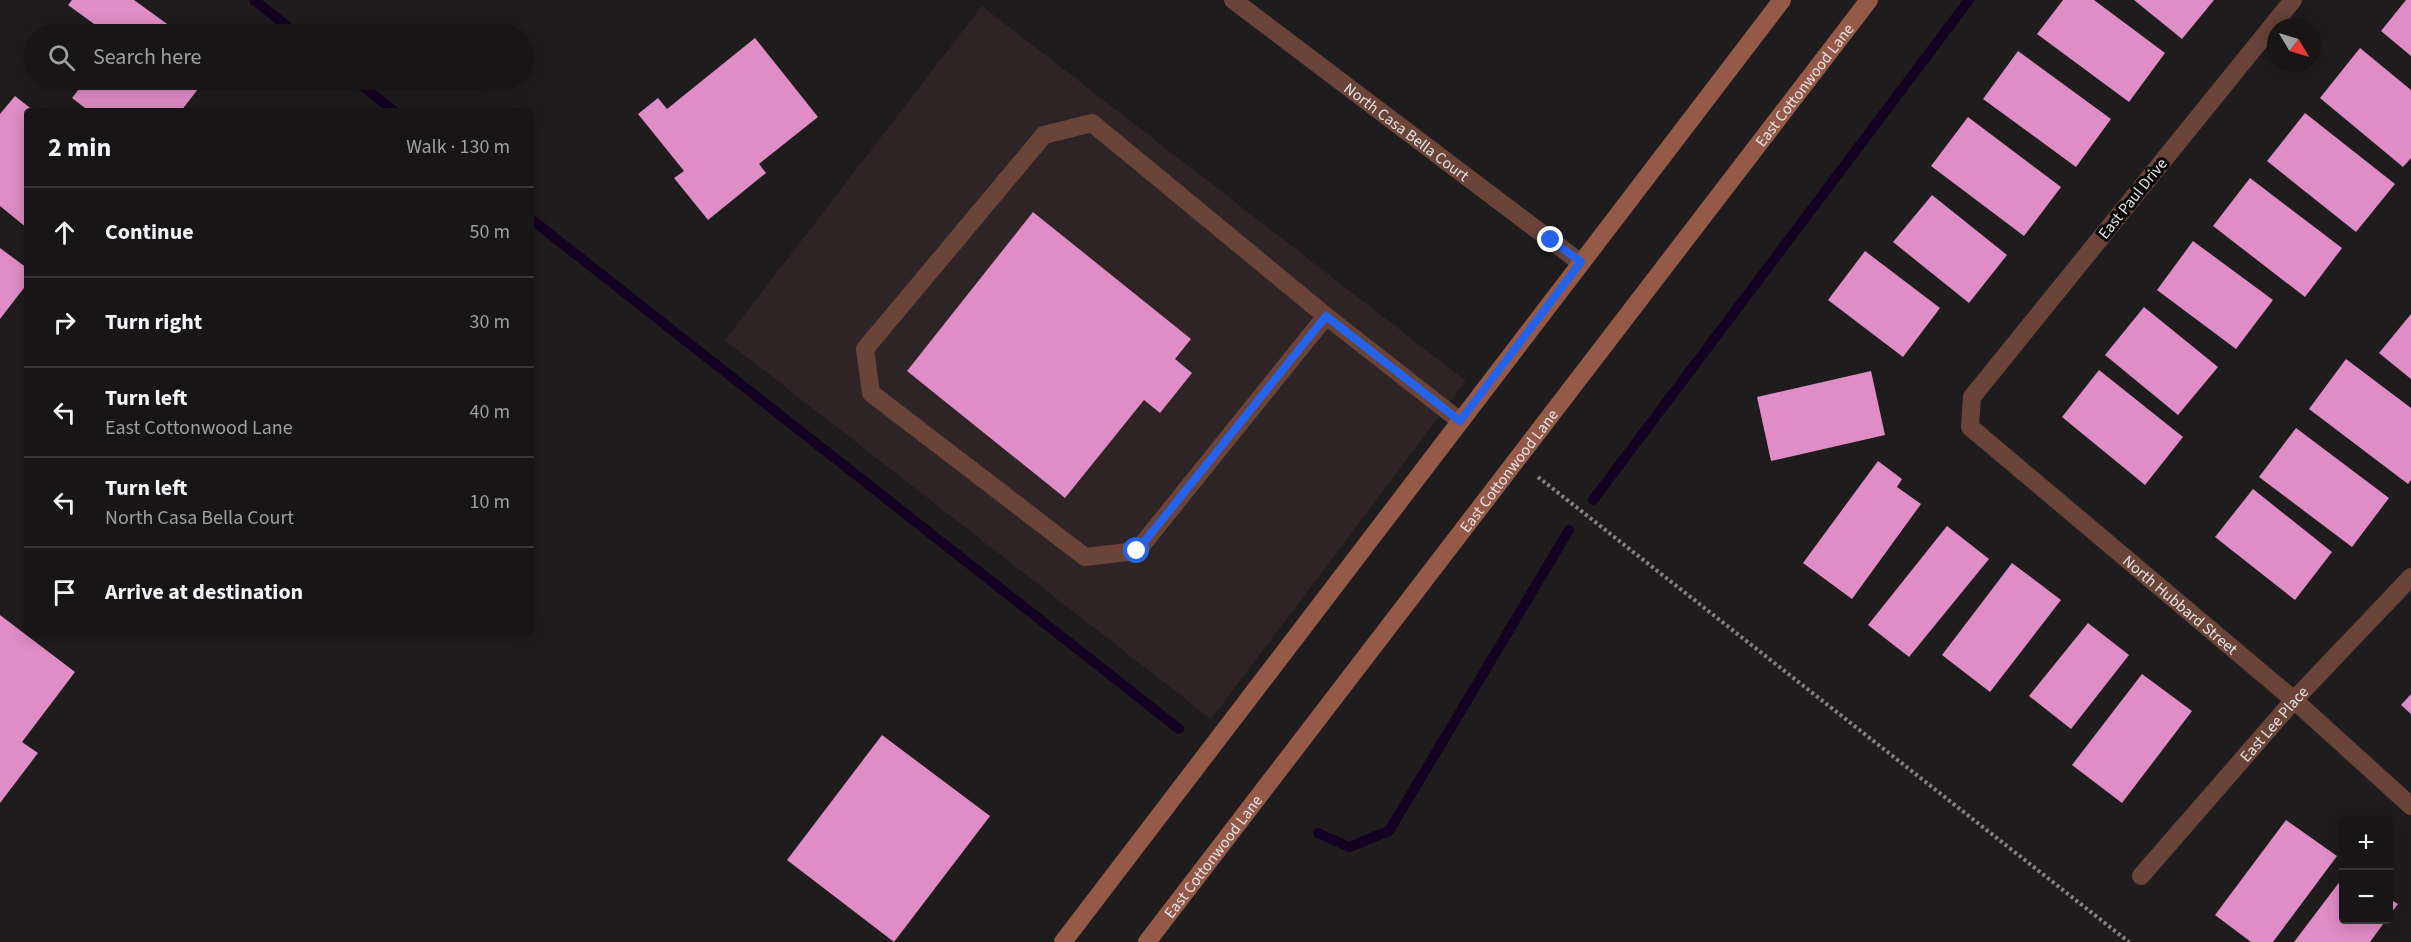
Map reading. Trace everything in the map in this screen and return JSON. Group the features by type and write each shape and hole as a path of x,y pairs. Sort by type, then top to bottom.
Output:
{"main road":[{"path":"1063,942 1782,0"},
{"name":"East Cottonwood Lane","path":"1146,942 1869,0"}],"street":[{"name":"North Casa Bella Court","path":"1233,0 1581,262"},
{"name":"East Paul Drive","path":"1972,397 2293,0"},
{"path":"1326,316 1137,551 1085,557 871,393 865,349 1044,135 1092,123 1326,316 1460,421"},
{"name":"North Hubbard Street","path":"1972,397 1970,427 2294,700 2411,806"},
{"name":"East Lee Place","path":"2141,876 2294,700 2411,577"}],"path":[{"path":"1516,460 2129,942"}],"shaded area":[{"path":"982,6 1466,381 1211,719 725,340"}],"building":[{"path":"72,0 134,0 167,24 94,24 68,5"},
{"path":"2063,0 2094,0 2165,53 2129,102 2037,34"},
{"path":"2134,0 2214,0 2182,39"},
{"path":"2406,0 2411,0 2411,56 2381,31"},
{"path":"755,38 818,117 759,164 766,173 708,220 674,178 684,171 638,114 658,98 667,109"},
{"path":"2360,48 2411,90 2411,158 2403,167 2320,98"},
{"path":"2018,51 2111,119 2076,167 1983,99"},
{"path":"78,90 197,90 183,108 85,108 72,98"},
{"path":"15,96 30,108 24,108 24,226 0,206 0,114"},
{"path":"2305,113 2395,184 2356,232 2267,161"},
{"path":"1968,117 2061,187 2024,236 1931,166"},
{"path":"2250,178 2342,248 2305,297 2213,226"},
{"path":"1932,195 2007,255 1969,303 1893,242"},
{"path":"1033,212 1191,339 1175,359 1192,373 1160,413 1144,400 1065,498 907,371"},
{"path":"2193,241 2273,300 2236,349 2157,290"},
{"path":"0,248 24,266 24,288 0,319"},
{"path":"1865,251 1940,308 1903,357 1828,300"},
{"path":"2144,307 2218,367 2178,415 2105,355"},
{"path":"2411,314 2411,379 2379,353"},
{"path":"2346,359 2411,408 2411,480 2408,484 2309,409"},
{"path":"2099,370 2183,437 2145,485 2062,417"},
{"path":"1871,371 1885,435 1771,461 1757,397"},
{"path":"2296,428 2389,498 2352,547 2259,477"},
{"path":"1878,461 1902,479 1897,487 1921,504 1852,599 1803,563"},
{"path":"2253,489 2332,552 2295,600 2215,537"},
{"path":"1947,526 1989,559 1909,657 1868,625"},
{"path":"2012,563 2061,600 1990,692 1942,655"},
{"path":"0,615 24,633 24,636 28,636 75,672 22,742 38,753 0,803"},
{"path":"2088,623 2129,655 2071,729 2029,696"},
{"path":"2142,674 2192,711 2122,803 2072,765"},
{"path":"2411,694 2411,714 2401,705"},
{"path":"882,735 990,816 894,942 787,860"},
{"path":"2286,820 2337,856 2273,942 2251,942 2215,915"},
{"path":"2339,883 2339,924 2383,924 2370,942 2294,942"},
{"path":"2393,901 2398,904 2393,910"}],"waterway":[{"path":"254,0 284,24"},
{"path":"1593,500 1969,0"},
{"path":"368,90 390,108"},
{"path":"534,221 1179,729"},
{"path":"1318,833 1349,847 1389,831 1569,530"}],"route":[{"path":"1137,551 1326,316 1460,421 1581,262 1551,240"}]}
